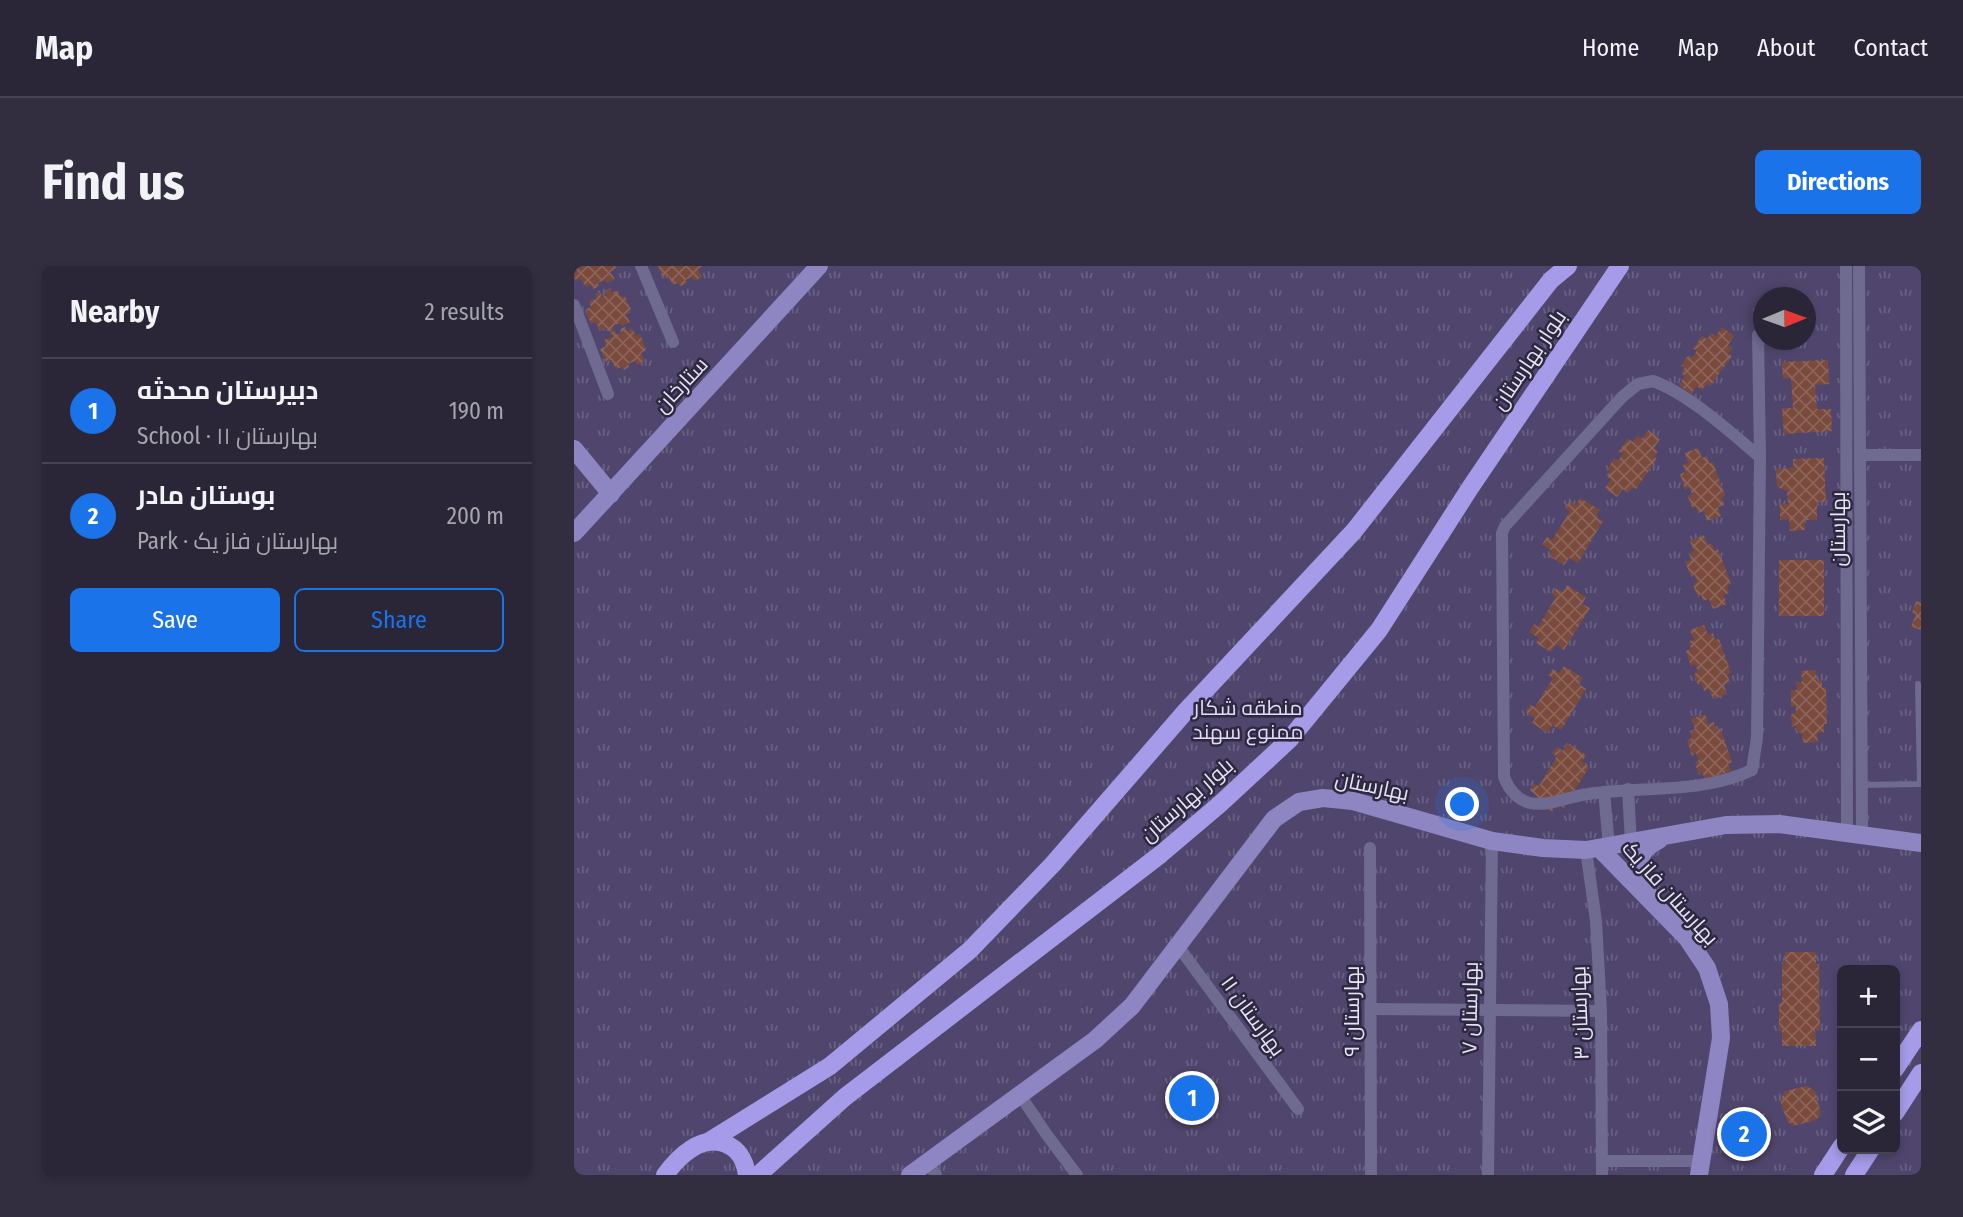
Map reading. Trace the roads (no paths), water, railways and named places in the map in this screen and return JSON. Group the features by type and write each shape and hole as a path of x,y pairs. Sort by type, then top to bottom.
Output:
{"main road":[{"name":"بلوار بهارستان","path":"664,1172 689,1150 708,1142 830,1066 970,950 1053,864 1185,712 1354,531 1555,273 1568,266"},
{"name":"بلوار بهارستان","path":"758,1175 845,1097 1161,854 1289,740 1379,629 1470,488 1620,266"},
{"path":"1900,1062 1921,1030"},
{"path":"1900,1105 1921,1073"},
{"path":"708,1142 731,1146 745,1164 747,1175"},
{"path":"1823,1175 1837,1154"},
{"path":"1854,1175 1868,1154"}],"street":[{"path":"641,266 673,342"},
{"name":"ستارخان","path":"574,533 820,266"},
{"name":"بهارستان","path":"1846,266 1854,833"},
{"name":"بهارستان","path":"1854,833 1862,785 1858,266"},
{"path":"574,305 608,394"},
{"path":"1758,350 1760,457 1756,738 1752,770 1737,778 1700,785 1628,789 1543,803 1530,803 1520,798 1508,786 1504,777 1501,542 1505,526 1622,397 1638,384 1653,381 1666,386 1714,419 1760,457"},
{"path":"574,449 611,494"},
{"path":"1861,455 1921,455"},
{"path":"1628,789 1631,843"},
{"name":"بهارستان ۳","path":"1602,1175 1601,1010 1596,921 1598,848 1604,792"},
{"name":"بهارستان","path":"910,1175 932,1168 1020,1095 1095,1040 1132,1006 1274,819 1298,802 1323,798 1353,801 1492,841 1543,848 1598,848 1726,825 1779,824 1921,843"},
{"path":"1652,902 1641,877 1640,858 1644,850 1670,835"},
{"name":"بهارستان ۷","path":"1488,1175 1492,841"},
{"name":"بهارستان ۹","path":"1370,848 1371,1175"},
{"name":"بهارستان فاز یک","path":"1598,848 1687,939 1707,968 1719,1004 1721,1038 1700,1168"},
{"name":"بهارستان ۱۱","path":"1178,946 1298,1109"},
{"path":"1371,1009 1601,1010"},
{"path":"1020,1095 1077,1175"},
{"path":"1602,1161 1700,1168"}],"lane":[{"path":"1862,785 1920,784 1918,684"}],"place":[{"name":"دبیرستان محدثه","path":"1192,1098"},
{"name":"بوستان مادر","path":"1744,1134"}],"park label":[{"name":"منطقه شکار ممنوع سهند","path":"1248,720"}]}
